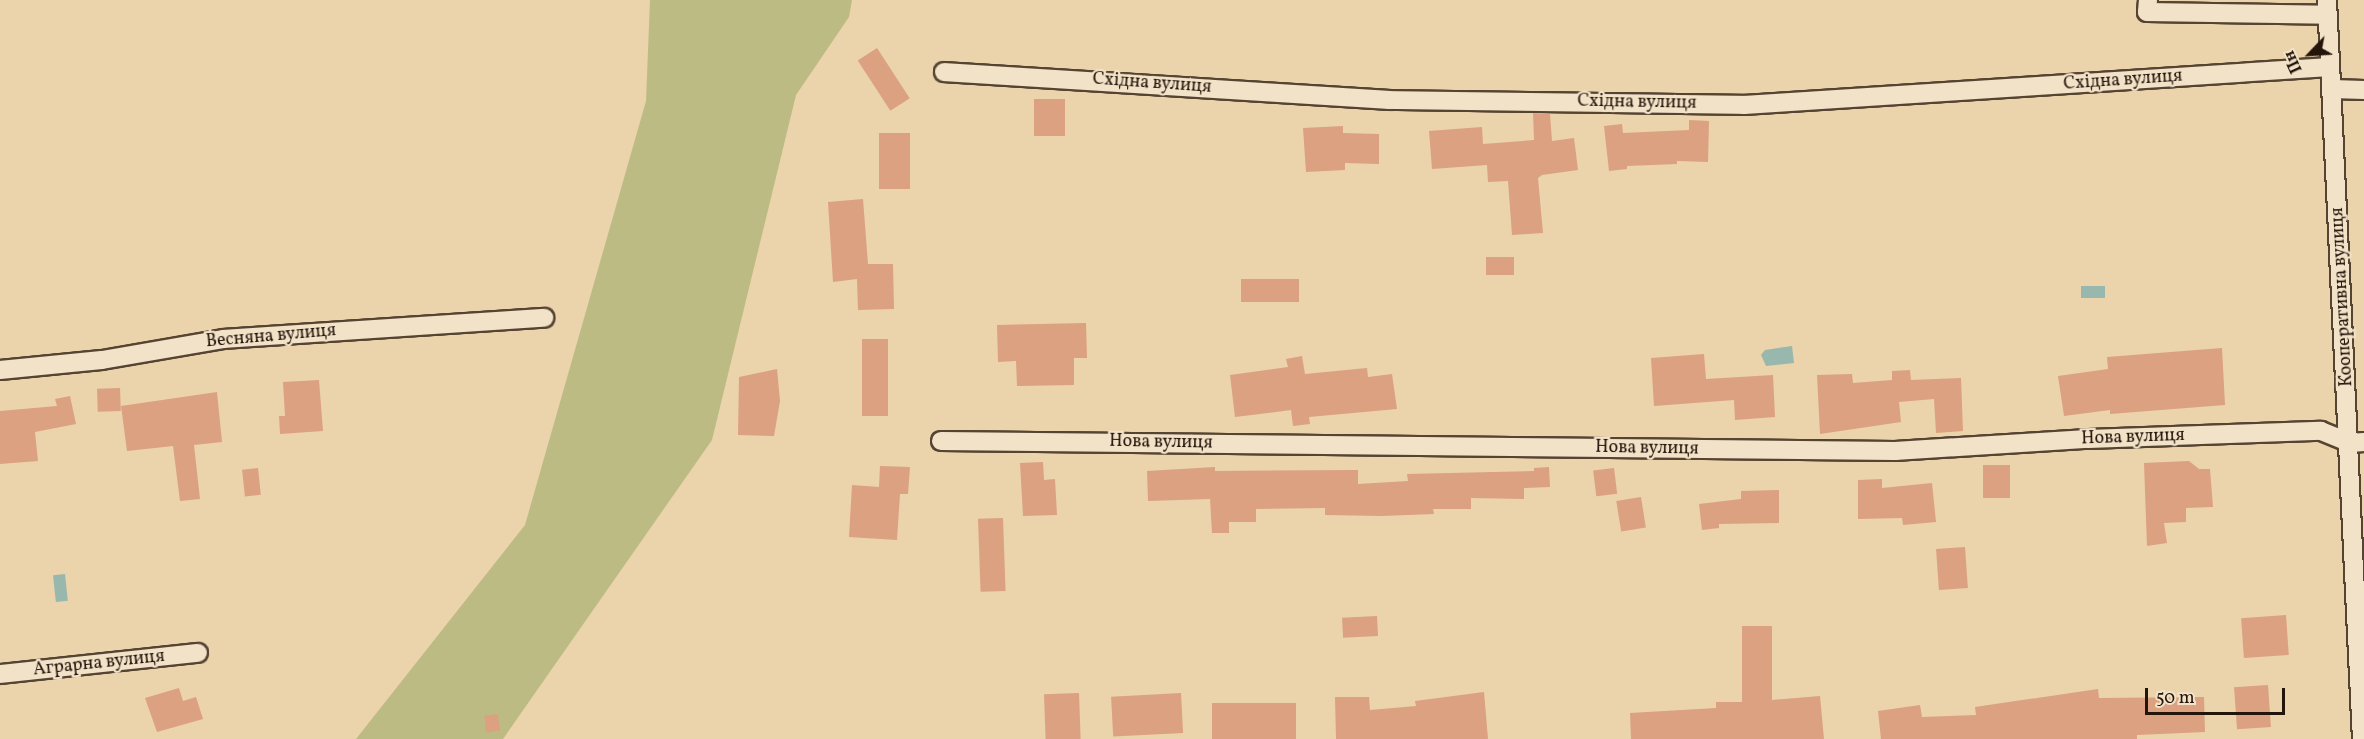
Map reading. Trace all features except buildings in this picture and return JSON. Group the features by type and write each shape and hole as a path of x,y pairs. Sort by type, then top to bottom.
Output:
{"street":[{"path":"2148,0 2147,12 2328,8"},
{"name":"Кооперативна вулиця","path":"2328,8 2330,67 2357,443 2362,739"},
{"name":"Східна вулиця","path":"944,72 1389,100 1744,105 2330,67"},
{"path":"2332,89 2364,90"},
{"name":"Весняна вулиця","path":"0,370 102,360 224,339 544,318"},
{"name":"Нова вулиця","path":"942,441 1895,452 2088,439 2321,431 2357,443"},
{"name":"Аграрна вулиця","path":"0,674 198,653"}],"shaded area":[{"path":"650,0 852,0 849,17 796,95 712,440 503,739 356,739 525,525 646,101"}],"water":[{"path":"2081,286 2105,286 2105,298 2081,298"},
{"path":"1792,346 1794,363 1766,366 1761,355 1765,350"},
{"path":"65,574 68,601 56,602 53,575"}]}
